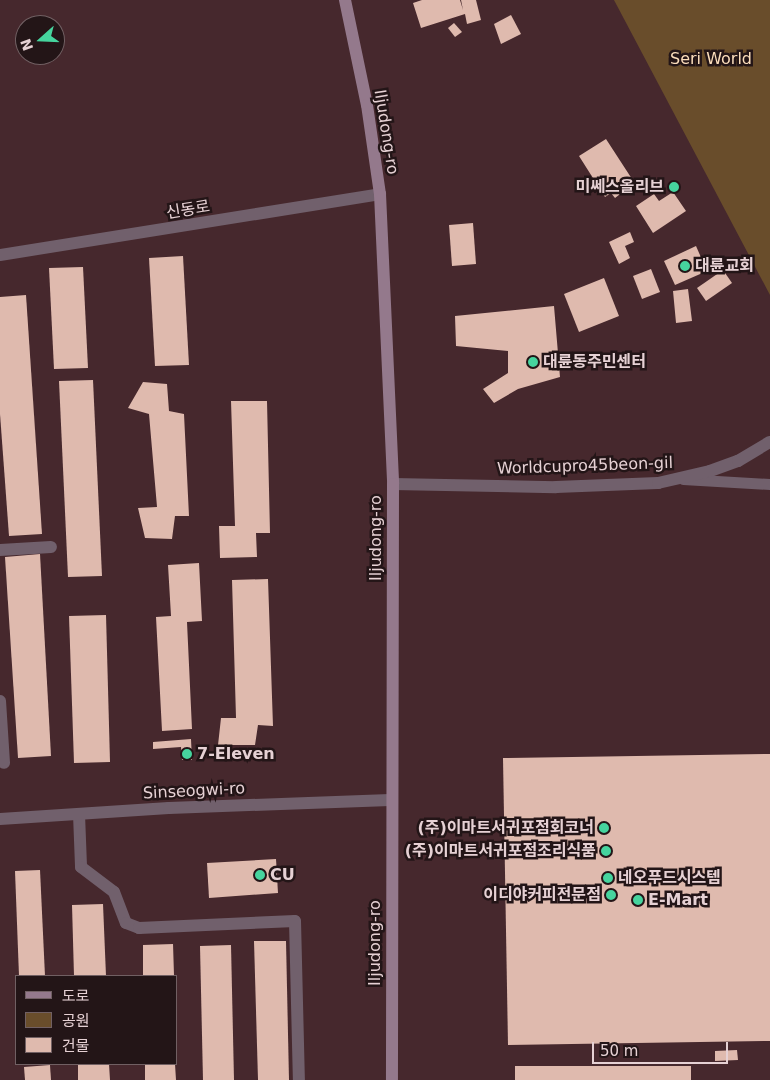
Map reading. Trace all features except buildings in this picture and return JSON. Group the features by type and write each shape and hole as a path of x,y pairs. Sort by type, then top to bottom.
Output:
{"main road":[{"name":"Iljudong-ro","path":"345,0 367,105 380,194 393,484 390,800 392,1080"}],"street":[{"name":"신동로","path":"0,255 380,194"},
{"name":"Worldcupro45beon-gil","path":"393,484 556,487 683,480 738,461 770,442"},
{"path":"0,550 51,547"},
{"path":"0,700 4,763"},
{"name":"Sinseogwi-ro","path":"0,819 390,800"},
{"path":"79,814 82,867 114,892 126,923 139,928 295,921 299,1080"}],"lane":[{"path":"683,480 770,484"}],"green space":[{"name":"Seri World","path":"614,0 770,0 770,295"}],"place":[{"name":"미쎄스올리브","path":"674,187"},
{"name":"대륜교회","path":"685,266"},
{"name":"대륜동주민센터","path":"533,362"},
{"name":"7-Eleven","path":"187,754"},
{"name":"(주)이마트서귀포점회코너","path":"604,828"},
{"name":"(주)이마트서귀포점조리식품","path":"606,851"},
{"name":"CU","path":"260,875"},
{"name":"네오푸드시스템","path":"608,878"},
{"name":"이디야커피전문점","path":"611,895"},
{"name":"E-Mart","path":"638,900"}]}
